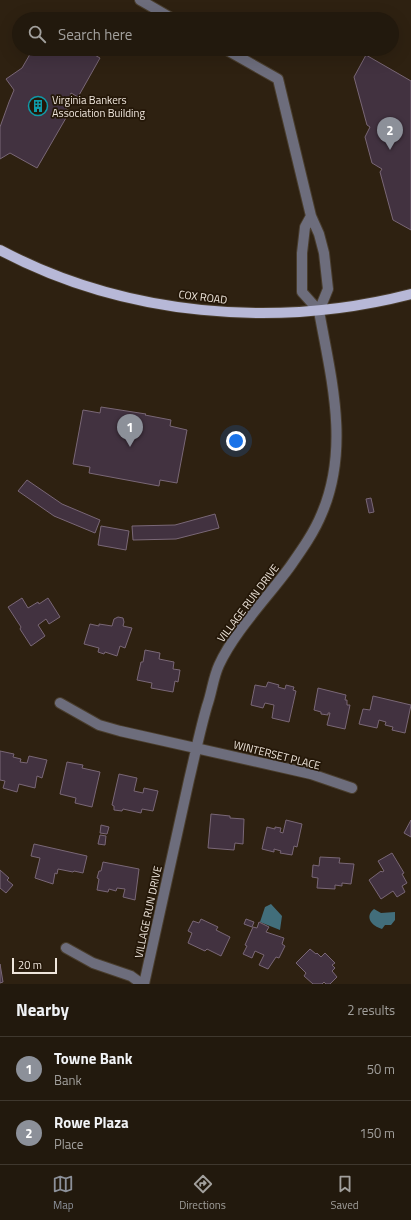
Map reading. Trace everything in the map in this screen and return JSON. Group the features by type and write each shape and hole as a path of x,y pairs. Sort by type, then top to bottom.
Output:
{"main road":[{"name":"COX ROAD","path":"0,250 48,272 93,288 140,300 185,308 235,313 320,311 364,305 411,294"}],"street":[{"path":"140,0 161,12"},
{"path":"237,56 278,79 311,216 319,234 324,253 328,289 320,311 302,292 303,240 305,227 311,216"},
{"name":"VILLAGE RUN DRIVE","path":"143,984 214,679 225,654 237,635 289,568 312,534 322,513 331,486 338,446 336,405 320,311"},
{"name":"WINTERSET PLACE","path":"60,703 99,725 311,774 352,788"},
{"path":"66,948 92,963 131,976 143,984"}],"water":[{"path":"271,904 282,916 280,930 260,922 265,907"},
{"path":"374,909 381,913 395,912 395,920 391,925 385,925 382,929 378,928 370,921 371,912"}],"building":[{"name":"Virginia Bankers Association Building","path":"29,56 96,56 100,58 78,97 71,93 66,109 70,111 37,168 10,153 0,159 0,127 14,90 6,79 22,68"},
{"path":"365,56 368,56 411,81 411,230 393,220 380,172 382,169 372,163 365,137 370,127 367,125 354,77"},
{"path":"101,407 146,414 145,415 171,420 170,426 187,430 177,483 160,480 159,486 89,473 90,467 73,464 83,410 100,413"},
{"path":"27,480 62,504 100,520 95,533 54,516 18,491"},
{"path":"371,498 374,512 369,513 366,499"},
{"path":"215,514 219,528 176,539 133,540 132,526 175,525"},
{"path":"101,526 129,531 126,550 98,545"},
{"path":"22,598 28,608 38,602 39,604 48,598 60,617 49,624 46,619 38,625 45,636 31,646 8,607"},
{"path":"118,617 123,618 123,626 132,628 125,648 120,646 117,656 105,652 104,654 98,652 99,648 84,644 90,624 112,626 114,619"},
{"path":"145,650 160,653 159,659 174,662 173,669 180,670 178,682 175,681 173,692 151,688 152,683 137,680"},
{"path":"268,682 279,685 278,687 285,689 286,685 294,687 293,690 296,691 289,722 272,718 274,705 265,703 263,708 251,705 255,685 266,687"},
{"path":"318,688 346,695 345,700 347,700 347,705 350,705 345,729 327,725 330,713 328,713 328,715 321,714 321,712 314,710"},
{"path":"373,696 411,705 405,733 392,730 393,727 385,725 386,722 379,720 377,728 359,724 363,709 370,710"},
{"path":"0,751 14,754 13,757 21,759 20,762 27,763 29,756 47,760 42,778 37,776 35,788 19,784 17,792 3,788 5,781 0,780"},
{"path":"67,762 83,765 82,768 100,772 92,807 75,803 76,798 60,794"},
{"path":"119,774 137,778 134,791 143,793 144,788 158,791 153,811 142,809 141,813 123,809 122,811 114,810 114,806 112,805"},
{"path":"211,814 244,819 243,844 235,843 234,850 208,848"},
{"path":"286,820 302,824 297,847 294,846 292,855 280,853 281,851 274,849 274,852 262,849 267,827 275,829 275,827 281,828 280,832 283,833"},
{"path":"411,820 411,837 404,833"},
{"path":"101,825 109,827 107,834 100,833"},
{"path":"100,835 106,836 105,845 98,844"},
{"path":"34,844 87,856 83,873 58,869 57,874 55,873 53,884 35,878 40,858 31,856"},
{"path":"392,853 404,873 402,874 407,883 402,886 405,892 397,897 393,891 381,899 369,880 381,871 384,871 378,861"},
{"path":"320,857 340,858 339,863 354,864 351,884 342,883 342,886 335,885 335,889 317,888 318,878 312,877 313,865 319,866"},
{"path":"103,862 139,869 135,900 123,897 125,889 117,888 116,891 109,889 108,892 97,890 99,879 97,878 99,871 101,871"},
{"path":"0,870 9,878 7,880 13,885 6,893 0,888"},
{"path":"201,919 218,927 216,930 230,937 221,956 207,949 205,951 188,943 192,933 188,931 193,921 199,923"},
{"path":"246,919 254,922 252,927 244,924"},
{"path":"259,922 269,927 266,932 284,938 282,944 285,946 279,958 276,957 268,969 259,965 264,955 255,951 252,958 243,954 247,946 245,945 253,927 257,928"},
{"path":"310,949 321,957 325,953 335,963 332,965 335,968 332,971 337,977 330,984 326,984 324,982 322,984 313,984 304,976 306,973 296,963"},
{"path":"0,964 3,982 0,983"}],"place":[{"name":"Virginia Bankers Association Building","path":"38,106"},
{"name":"Rowe Plaza","path":"390,150"},
{"name":"Towne Bank","path":"130,447"}]}
